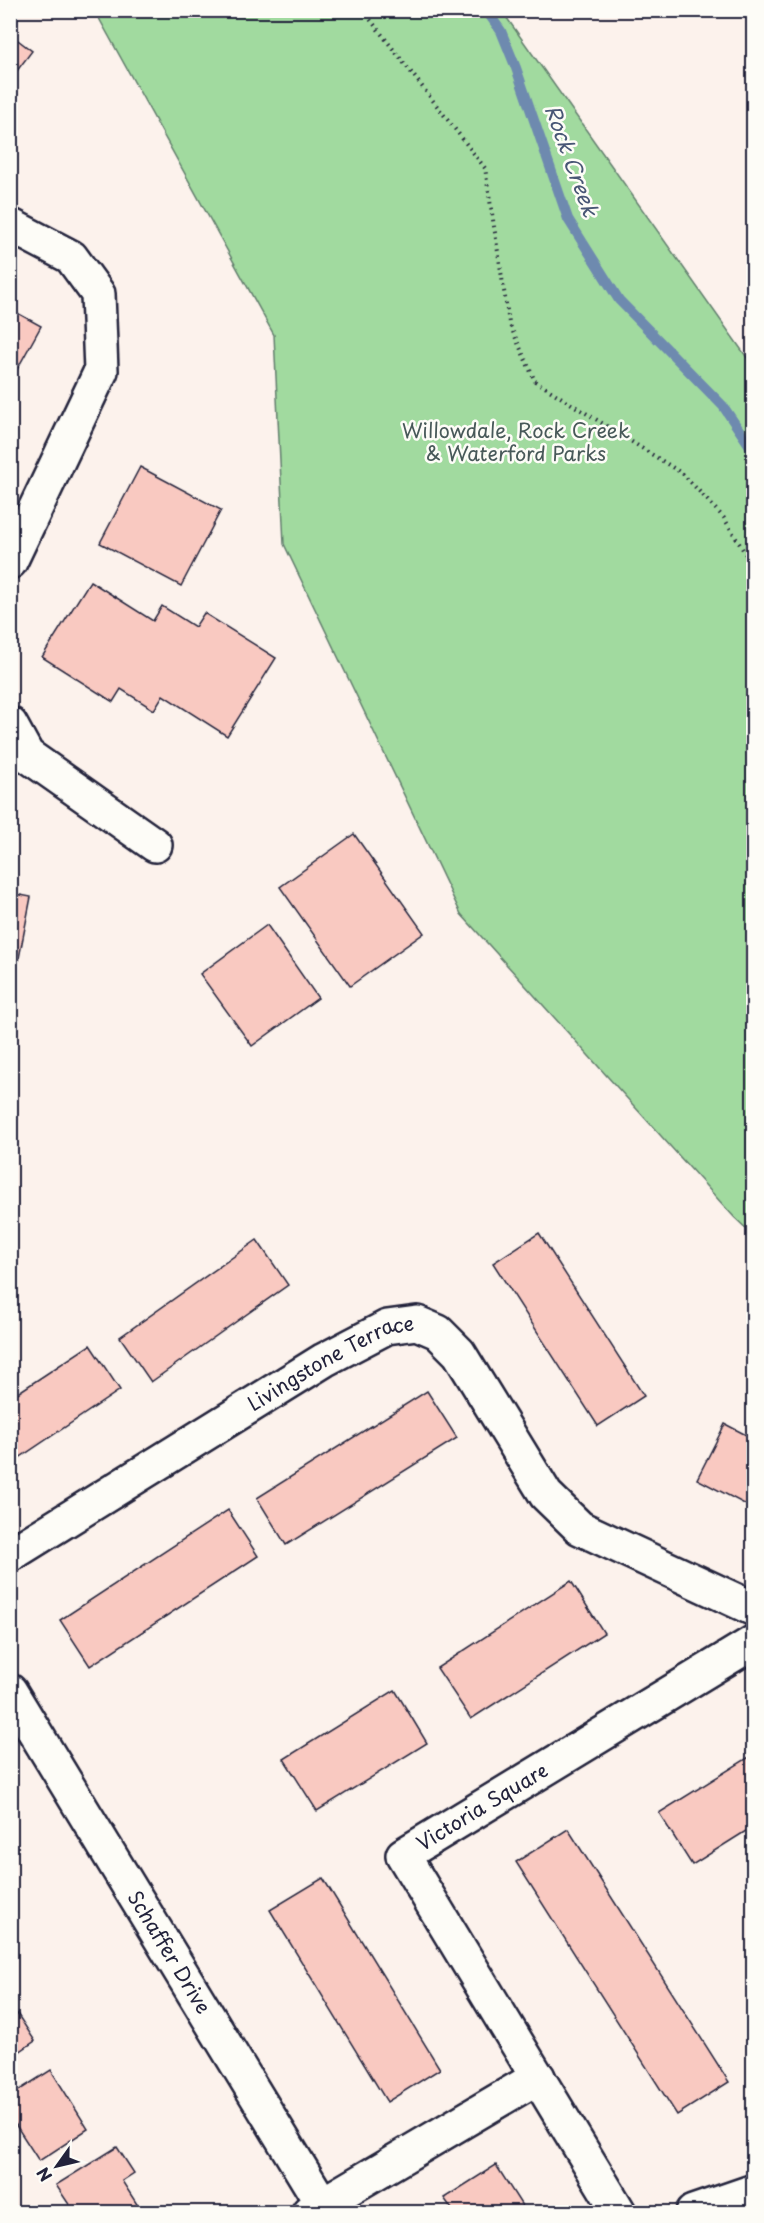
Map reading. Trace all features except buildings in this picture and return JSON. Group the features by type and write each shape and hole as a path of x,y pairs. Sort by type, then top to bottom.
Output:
{"street":[{"path":"10,225 71,257 99,294 100,371 10,562"},
{"path":"10,724 27,755 155,845"},
{"name":"Livingstone Terrace","path":"10,1555 324,1360 387,1327 417,1323 438,1332 459,1353 546,1495 580,1528 753,1609"},
{"name":"Victoria Square","path":"619,2212 403,1855 753,1642"},
{"name":"Schaffer Drive","path":"10,1691 319,2210"},
{"path":"319,2210 538,2077"},
{"path":"693,2212 753,2191"}],"path":[{"path":"363,10 485,168 509,323 535,381 684,474 724,518 753,568"}],"green space":[{"name":"Willowdale, Rock Creek & Waterford Parks","path":"95,11 502,11 753,366 753,1235 734,1217 461,914 284,544 274,335"}],"waterway":[{"name":"Rock Creek","path":"486,10 501,31 516,68 568,219 619,300 723,406 754,452"}]}
